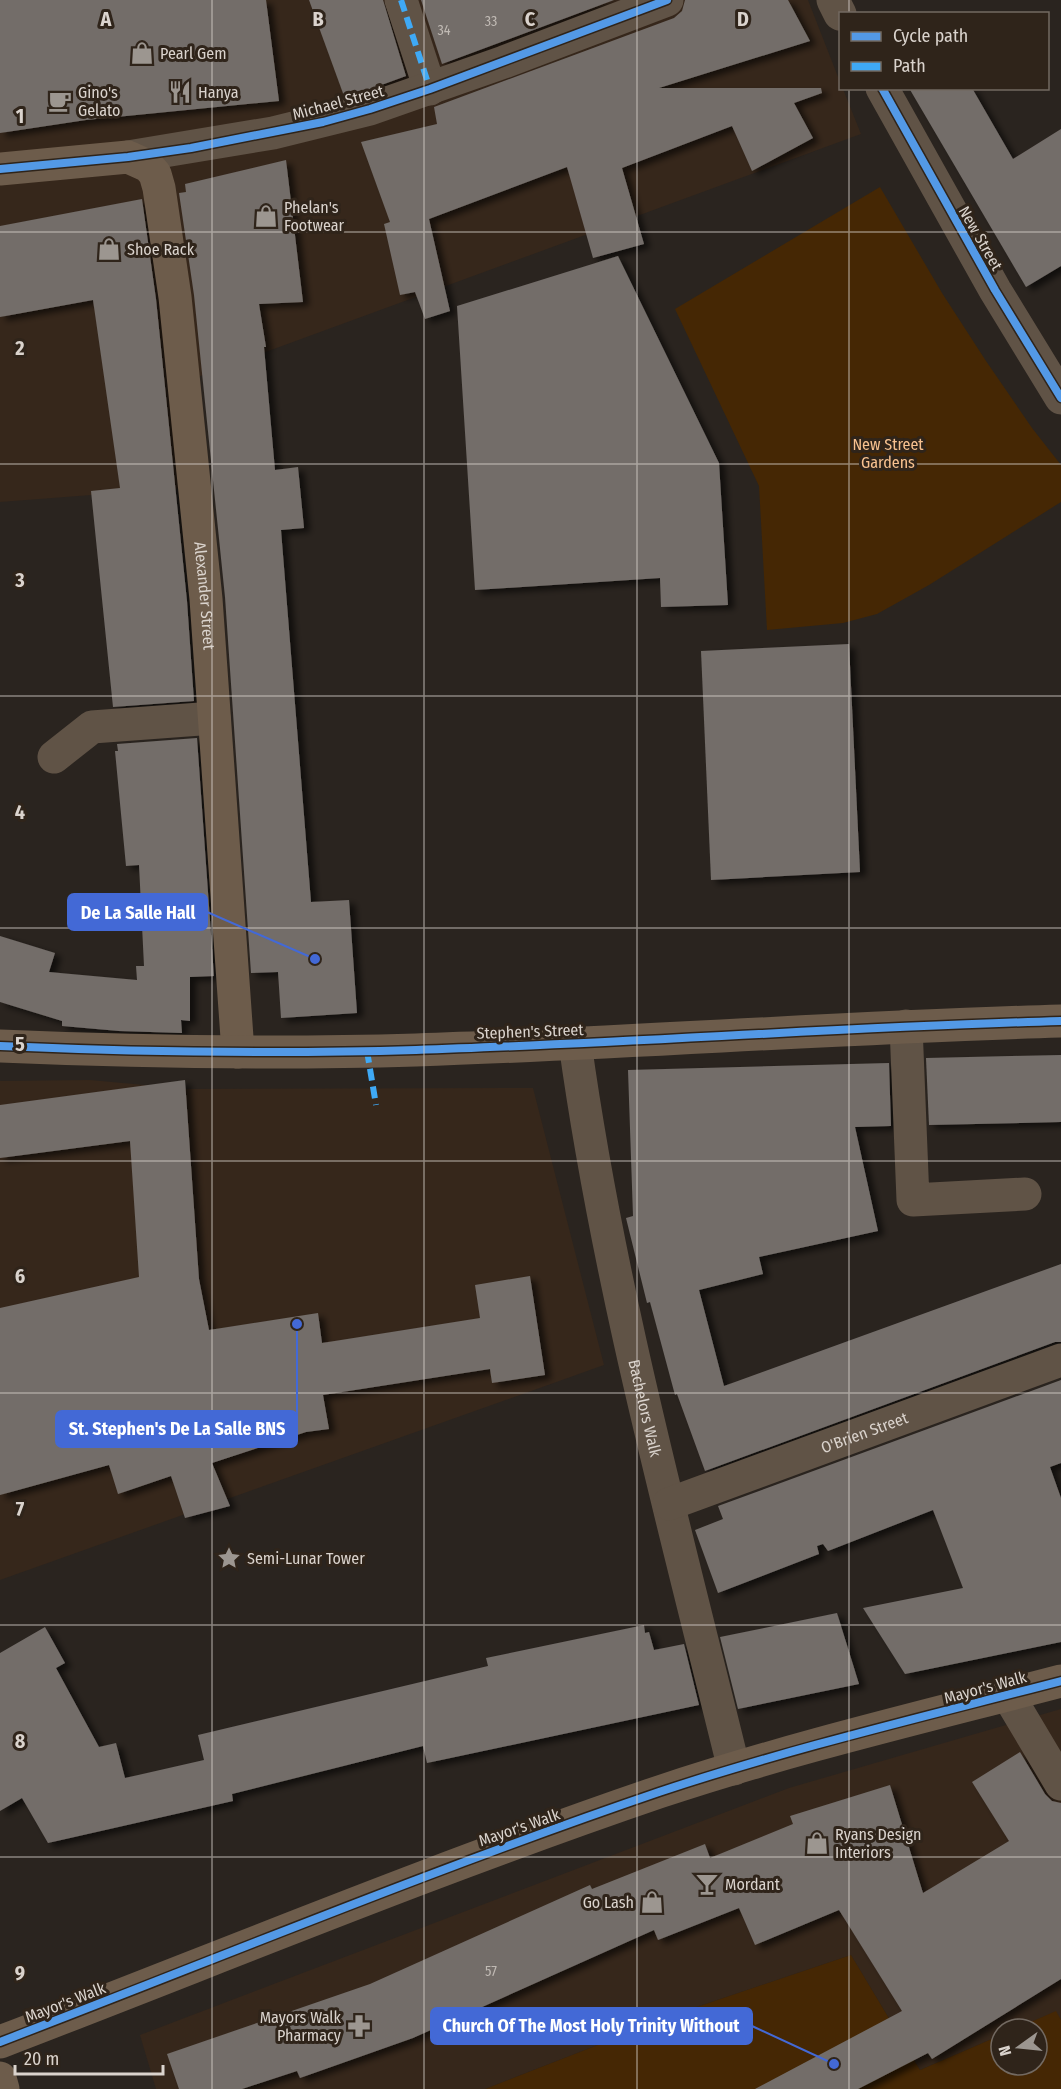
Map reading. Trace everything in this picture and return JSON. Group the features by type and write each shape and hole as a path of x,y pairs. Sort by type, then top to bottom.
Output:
{"street":[{"path":"401,0 430,89"},
{"name":"Michael Street","path":"0,169 128,157 273,133 370,109 430,89 667,0"},
{"name":"New Street","path":"883,90 995,290 1061,398"},
{"name":"Alexander Street","path":"128,157 141,161 155,174 163,207 175,297 192,456 214,718 238,1052"},
{"path":"54,758 92,727 214,718"},
{"name":"Stephen's Street","path":"0,1046 155,1052 415,1050 906,1026 1061,1021"},
{"path":"906,1026 913,1200 1025,1194"},
{"name":"Bachelors Walk","path":"575,1043 594,1164 635,1366 734,1768"},
{"name":"O'Brien Street","path":"669,1504 1061,1360"},
{"name":"Mayor's Walk","path":"0,2042 453,1865 660,1792 734,1768 1061,1681"},
{"path":"1008,1695 1061,1784"},
{"path":"0,2078 3,2089"}],"shaded area":[{"path":"25,0 808,0 839,79 839,90 843,90 861,134 173,386 183,488 0,502 0,7"},
{"path":"90,1080 188,1089 533,1088 604,1365 0,1580 0,1081"},
{"path":"1061,1709 1061,2020 1055,2012 1043,2017 989,2017 989,2040 920,2070 851,1955 685,2011 485,2089 156,2089 140,2035 789,1788"}],"green space":[{"name":"New Street Gardens","path":"880,187 942,293 986,361 1032,428 1061,465 1061,502 929,585 877,614 843,623 767,630 759,486 675,309"},
{"path":"851,1955 920,2070 989,2040 989,2077 1049,2077 1049,2017 1042,2017 1056,2011 1061,2020 1061,2089 485,2089 685,2011"}],"building":[{"path":"0,0 266,0 279,101 86,120 0,133"},
{"path":"309,0 383,0 406,76 344,96"},
{"path":"421,0 614,0 442,64"},
{"path":"685,0 788,0 810,41 659,88 821,88 822,93 794,103 813,138 752,171 732,126 622,168 644,244 593,258 567,167 429,219 450,311 425,319 415,292 400,295 384,224 390,222 361,142 437,124 434,107 674,18 682,11"},
{"path":"910,90 973,90 1013,159 1061,129 1061,266 1026,287"},
{"path":"286,160 303,302 259,304 266,347 264,347 275,470 298,467 304,528 281,530 311,902 349,900 357,1013 281,1018 278,972 251,973 225,597 194,295 179,193 186,192 185,184"},
{"path":"142,199 156,299 187,601 194,701 113,707 91,491 120,488 93,300 0,317 0,226"},
{"path":"618,256 719,463 728,605 661,607 660,578 475,590 457,306"},
{"path":"849,644 860,872 711,880 701,651"},
{"path":"197,738 214,976 190,977 190,1021 181,1020 182,1033 62,1026 62,1021 0,1002 0,936 55,953 49,972 137,980 136,966 144,966 139,865 126,866 115,751 118,751 117,744"},
{"path":"1061,1055 1061,1122 929,1125 926,1058"},
{"path":"889,1063 891,1126 855,1127 878,1231 759,1257 763,1274 699,1290 724,1386 1061,1264 1061,1342 1055,1342 705,1471 677,1394 675,1395 650,1302 647,1303 626,1218 633,1216 628,1070"},
{"path":"185,1080 199,1279 209,1330 318,1313 322,1343 480,1318 475,1285 530,1276 545,1375 492,1383 490,1369 323,1395 329,1429 306,1432 212,1463 230,1506 185,1518 171,1476 118,1494 109,1465 0,1495 0,1308 139,1277 130,1141 0,1158 0,1105"},
{"path":"1061,1380 1061,1463 1050,1467 1061,1498 1061,1642 905,1674 863,1608 963,1588 933,1510 828,1551 823,1544 817,1546 819,1554 718,1593 695,1530 723,1519 718,1506"},
{"path":"837,1613 859,1684 738,1709 720,1637"},
{"path":"644,1625 645,1633 649,1632 654,1650 684,1644 699,1705 427,1763 423,1746 232,1794 233,1801 48,1843 22,1798 0,1811 0,1653 45,1627 65,1663 56,1668 99,1747 116,1743 125,1778 204,1760 198,1735 488,1666 486,1658"},
{"path":"1020,1752 1045,1794 1052,1801 1061,1803 1061,1979 1000,2017 989,2017 989,2024 932,2059 928,2053 858,2089 755,2089 902,2011 839,1910 755,1945 739,1908 658,1940 654,1930 413,2038 300,2078 297,2071 242,2089 179,2089 167,2054 370,1984 590,1885 592,1889 705,1844 710,1858 793,1824 790,1816 890,1785 923,1893 1009,1841 972,1782"}],"marked path":[{"path":"401,0 430,89"},
{"path":"367,1051 376,1105"}],"cycle path":[{"path":"0,169 128,157 191,148 323,122 430,89 667,0"},
{"path":"883,90 995,290 1061,398"},
{"path":"0,1046 208,1052 416,1050 1061,1021"},
{"path":"0,2042 410,1882 659,1792 809,1747 1061,1681"}],"place":[{"name":"Pearl Gem","path":"142,53"},
{"name":"Hanya","path":"180,92"},
{"name":"Gino's Gelato","path":"60,101"},
{"name":"Phelan's Footwear","path":"266,216"},
{"name":"Shoe Rack","path":"109,249"},
{"name":"De La Salle Hall","path":"315,959"},
{"name":"St. Stephen's De La Salle BNS","path":"297,1324"},
{"name":"Semi-Lunar Tower","path":"229,1558"},
{"name":"Ryans Design Interiors","path":"817,1843"},
{"name":"Mordant","path":"707,1884"},
{"name":"Go Lash","path":"652,1902"},
{"name":"Mayors Walk Pharmacy","path":"359,2026"},
{"name":"Church Of The Most Holy Trinity Without","path":"834,2064"}]}
